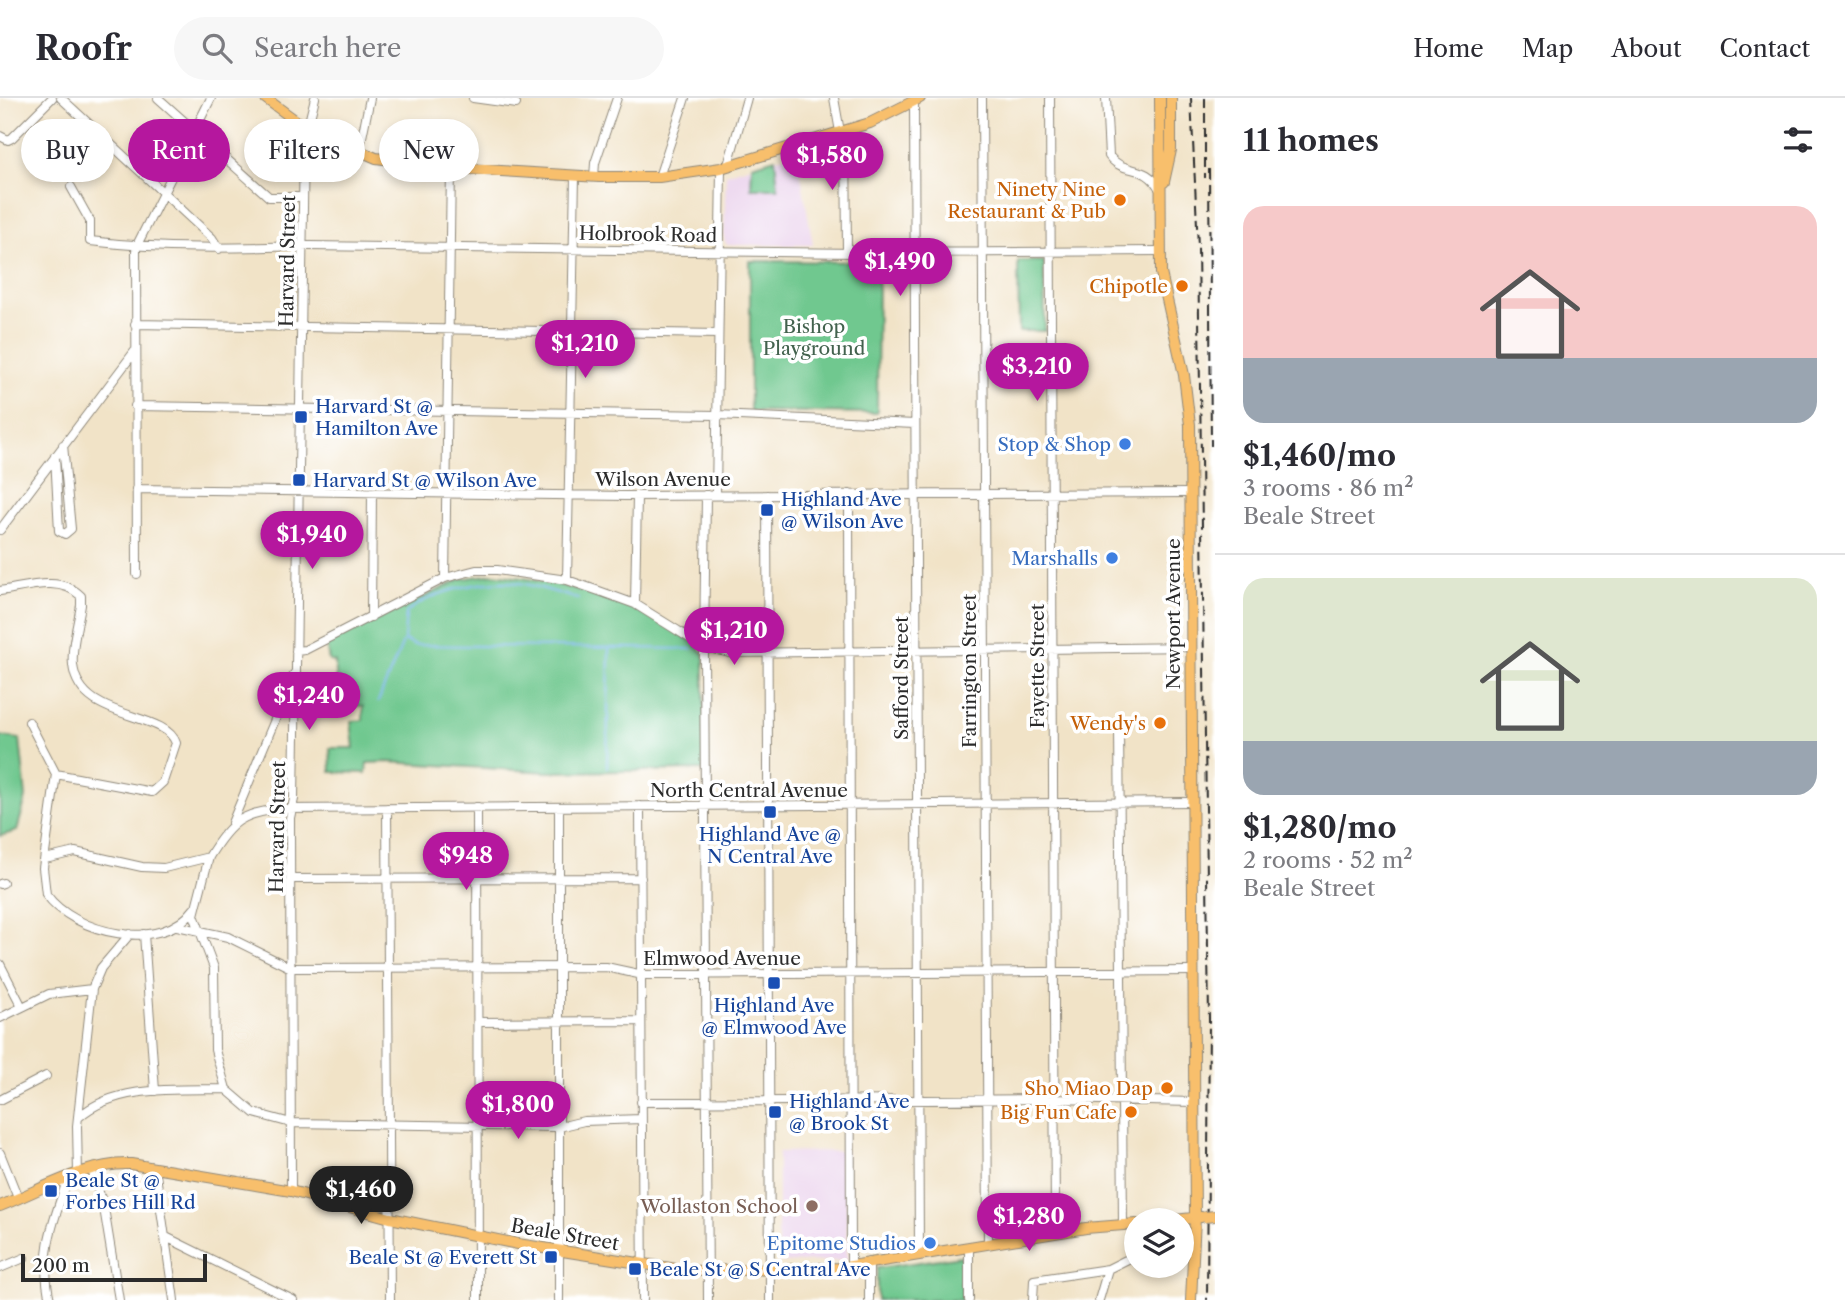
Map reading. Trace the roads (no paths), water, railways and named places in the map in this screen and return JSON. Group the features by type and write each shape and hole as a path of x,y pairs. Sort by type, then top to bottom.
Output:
{"main road":[{"path":"265,98 293,119"},
{"name":"Newport Avenue","path":"1160,98 1160,251 1165,301 1187,394 1190,493 1195,1102 1205,1217 1191,1300"},
{"path":"1161,192 1170,158 1171,98"},
{"path":"479,170 594,177 659,177 724,167 843,131 899,111 917,100"},
{"name":"Beale Street","path":"0,1206 78,1174 113,1163 291,1191 390,1218 559,1251 643,1265 708,1272 852,1265 1123,1225"}],"street":[{"path":"4,138 52,98"},
{"path":"61,98 212,239 219,249"},
{"path":"158,98 181,119"},
{"path":"200,119 211,98"},
{"name":"Harvard Street","path":"309,119 314,98"},
{"path":"365,123 370,98"},
{"path":"473,98 516,104"},
{"path":"610,98 614,107"},
{"path":"594,177 595,163 617,98"},
{"path":"659,177 685,98"},
{"path":"716,495 719,251 724,167 747,98"},
{"path":"834,98 843,131 847,253"},
{"name":"Farrington Street","path":"982,98 988,1244"},
{"name":"Fayette Street","path":"1050,98 1055,1233"},
{"path":"1106,98 1109,156 1119,166 1146,172 1161,192"},
{"name":"Safford Street","path":"917,100 914,253 919,1255"},
{"path":"230,163 269,197 303,197"},
{"path":"567,580 575,176"},
{"path":"137,574 136,247 169,182"},
{"name":"Harvard Street","path":"291,1191 291,878 304,182"},
{"path":"445,579 451,182"},
{"name":"Holbrook Road","path":"71,187 90,221 90,241 136,247 219,249 302,246 847,253 1160,251"},
{"path":"135,324 718,334"},
{"path":"0,530 135,351"},
{"path":"135,406 717,415 915,424"},
{"path":"55,456 59,531 65,534 71,529 63,444"},
{"name":"Wilson Avenue","path":"136,489 637,496 1190,493"},
{"path":"371,617 372,492"},
{"path":"849,494 852,1265"},
{"path":"706,495 704,647 708,1300"},
{"path":"767,495 772,1101 770,1300"},
{"path":"635,604 637,496"},
{"path":"296,651 305,650 445,579 476,570 497,570 567,580 635,604 704,647 731,653 1191,647"},
{"path":"0,591 45,584 69,586 81,596 72,657 81,687 100,704 170,732 176,747 163,782 149,792 55,774 29,722"},
{"path":"296,670 232,823 209,857 194,909 198,932 214,968 215,1050 226,1089 254,1113 291,1123 559,1127 584,1121 641,1119"},
{"path":"1119,724 1123,1225"},
{"name":"Elmwood Avenue","path":"55,774 56,792 43,888 55,904 84,923 130,934 144,934 177,926 198,932 213,932 291,968 606,967 643,975 1193,971"},
{"name":"North Central Avenue","path":"643,1300 640,806 1192,802"},
{"path":"232,823 267,810 292,808 640,806"},
{"path":"477,807 478,1300"},
{"path":"559,807 559,1300"},
{"path":"387,808 390,1300"},
{"path":"45,859 75,852 142,867 164,868 209,857"},
{"path":"291,878 640,878"},
{"path":"177,926 194,909"},
{"path":"78,1174 79,1117 92,989 101,968 130,934"},
{"path":"144,934 155,1091"},
{"path":"0,964 22,1007"},
{"path":"0,1018 59,992 92,989"},
{"path":"478,1022 640,1021"},
{"path":"0,1100 46,1076"},
{"path":"79,1117 88,1108 128,1094 226,1089"},
{"path":"641,1102 1054,1099 1195,1102"},
{"path":"0,1153 18,1198"},
{"path":"155,1168 174,1300"},
{"path":"92,1170 104,1208 119,1300"},
{"path":"50,1300 45,1278 45,1250 65,1187 62,1181"},
{"path":"164,1236 293,1300"},
{"path":"969,1247 969,1300"},
{"path":"0,1268 24,1258"},
{"path":"1033,1300 1034,1280 1108,1269 1124,1261"},
{"path":"869,1262 869,1300"},
{"path":"1099,1300 1108,1269"}],"waterway":[{"path":"578,599 511,582 462,587 431,598 406,613 404,640 414,645 692,649"},
{"path":"378,702 403,642"},
{"path":"607,767 609,649"}],"railway":[{"path":"1191,98 1198,247 1209,1019 1207,1300"},
{"path":"1205,98 1205,178"},
{"path":"1209,169 1211,446"}],"place":[{"name":"Ninety Nine Restaurant & Pub","path":"1120,200"},
{"name":"Chipotle","path":"1182,286"},
{"name":"Harvard St @ Hamilton Ave","path":"301,417"},
{"name":"Stop & Shop","path":"1125,444"},
{"name":"Harvard St @ Wilson Ave","path":"299,480"},
{"name":"Highland Ave @ Wilson Ave","path":"767,510"},
{"name":"Marshalls","path":"1112,558"},
{"name":"Wendy's","path":"1160,723"},
{"name":"Highland Ave @ N Central Ave","path":"770,812"},
{"name":"Highland Ave @ Elmwood Ave","path":"774,983"},
{"name":"Sho Miao Dap","path":"1167,1088"},
{"name":"Highland Ave @ Brook St","path":"775,1112"},
{"name":"Big Fun Cafe","path":"1131,1112"},
{"name":"Beale St @ Forbes Hill Rd","path":"51,1191"},
{"name":"Wollaston School","path":"812,1206"},
{"name":"Epitome Studios","path":"930,1243"},
{"name":"Beale St @ Everett St","path":"551,1257"},
{"name":"Beale St @ S Central Ave","path":"635,1269"}],"park label":[{"name":"Bishop Playground","path":"814,337"}]}
